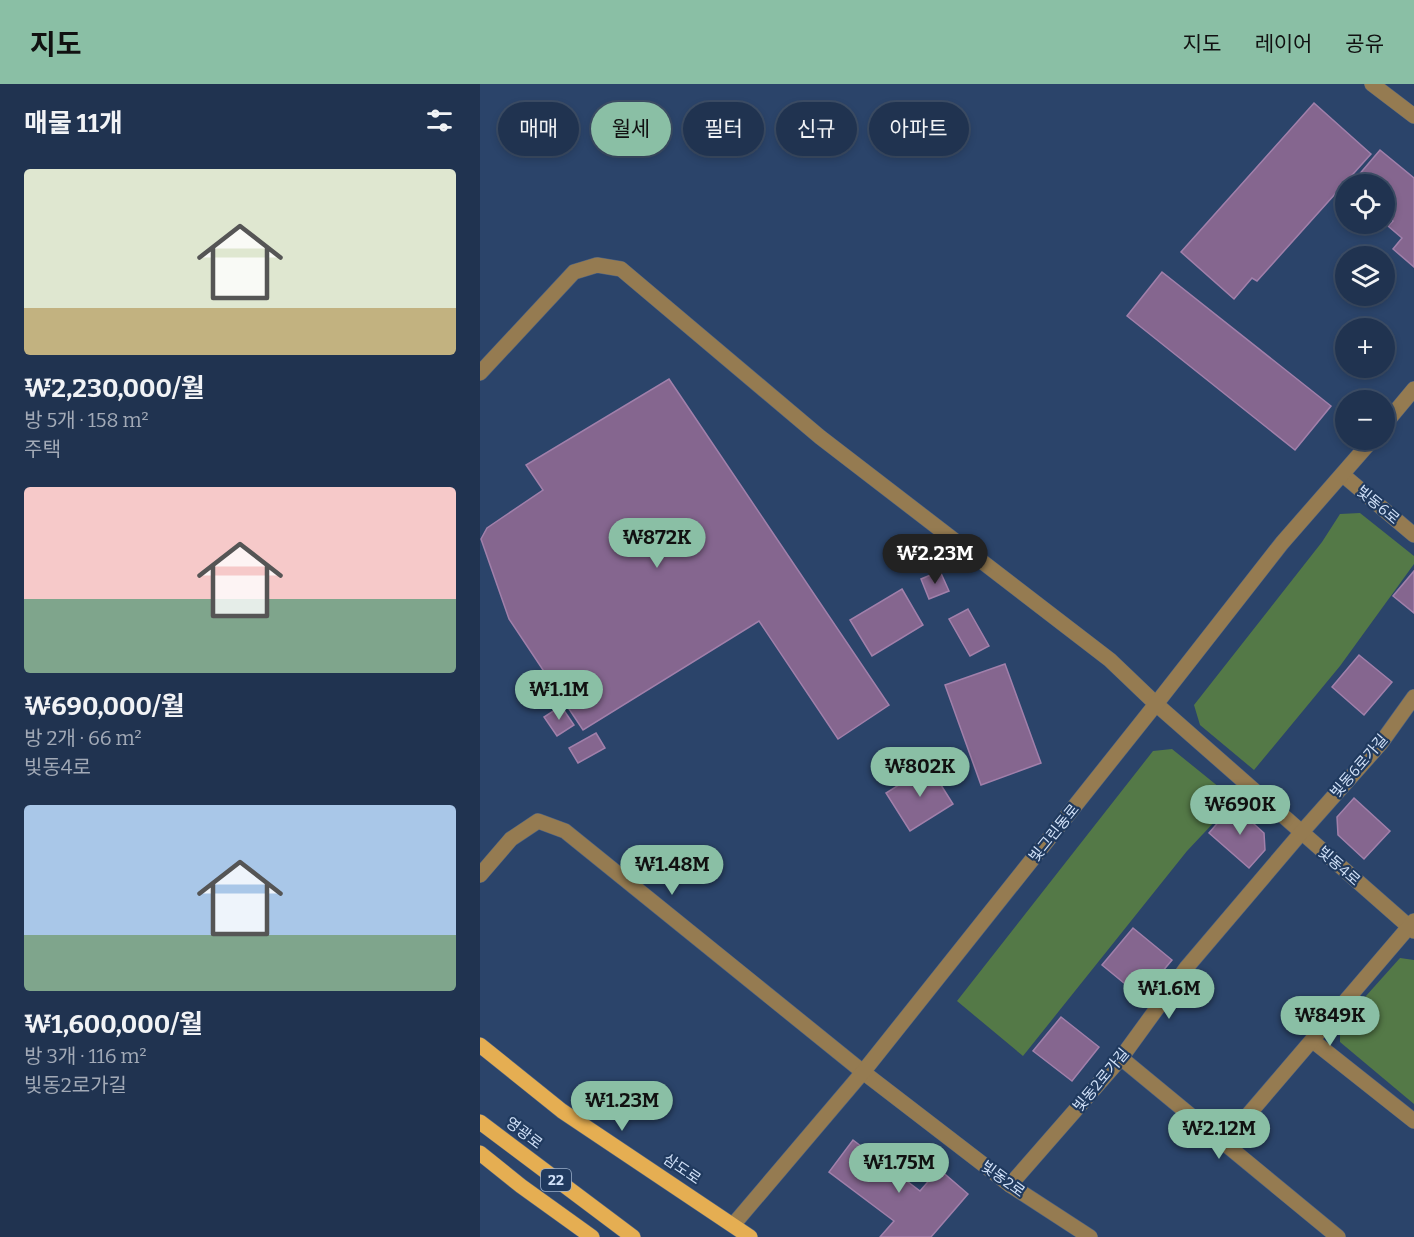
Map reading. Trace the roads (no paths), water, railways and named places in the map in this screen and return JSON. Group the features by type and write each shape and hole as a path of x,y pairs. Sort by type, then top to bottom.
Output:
{"main road":[{"name":"삼도로","path":"480,1045 562,1111 750,1237"},
{"name":"영광로","path":"480,1122 633,1237"},
{"name":"22","path":"480,1153 521,1186 592,1237"}],"street":[{"path":"1372,84 1414,116"},
{"name":"빛동4로","path":"480,373 574,272 597,265 621,269 820,437 1110,660 1300,832 1412,926"},
{"path":"1395,412 1414,389"},
{"name":"빛그린동로","path":"733,1225 863,1072 1282,543 1364,450"},
{"name":"빛동6로","path":"1343,475 1414,535"},
{"name":"빛동6로가길","path":"1300,832 1381,743 1414,697"},
{"name":"빛동2로","path":"480,875 511,839 538,821 564,831 863,1072 1010,1185 1090,1237"},
{"name":"빛동2로가길","path":"1010,1185 1121,1058 1187,967 1300,832"},
{"path":"1224,1143 1412,926"},
{"path":"1313,1041 1414,1121"},
{"path":"1121,1058 1338,1237"}]}
